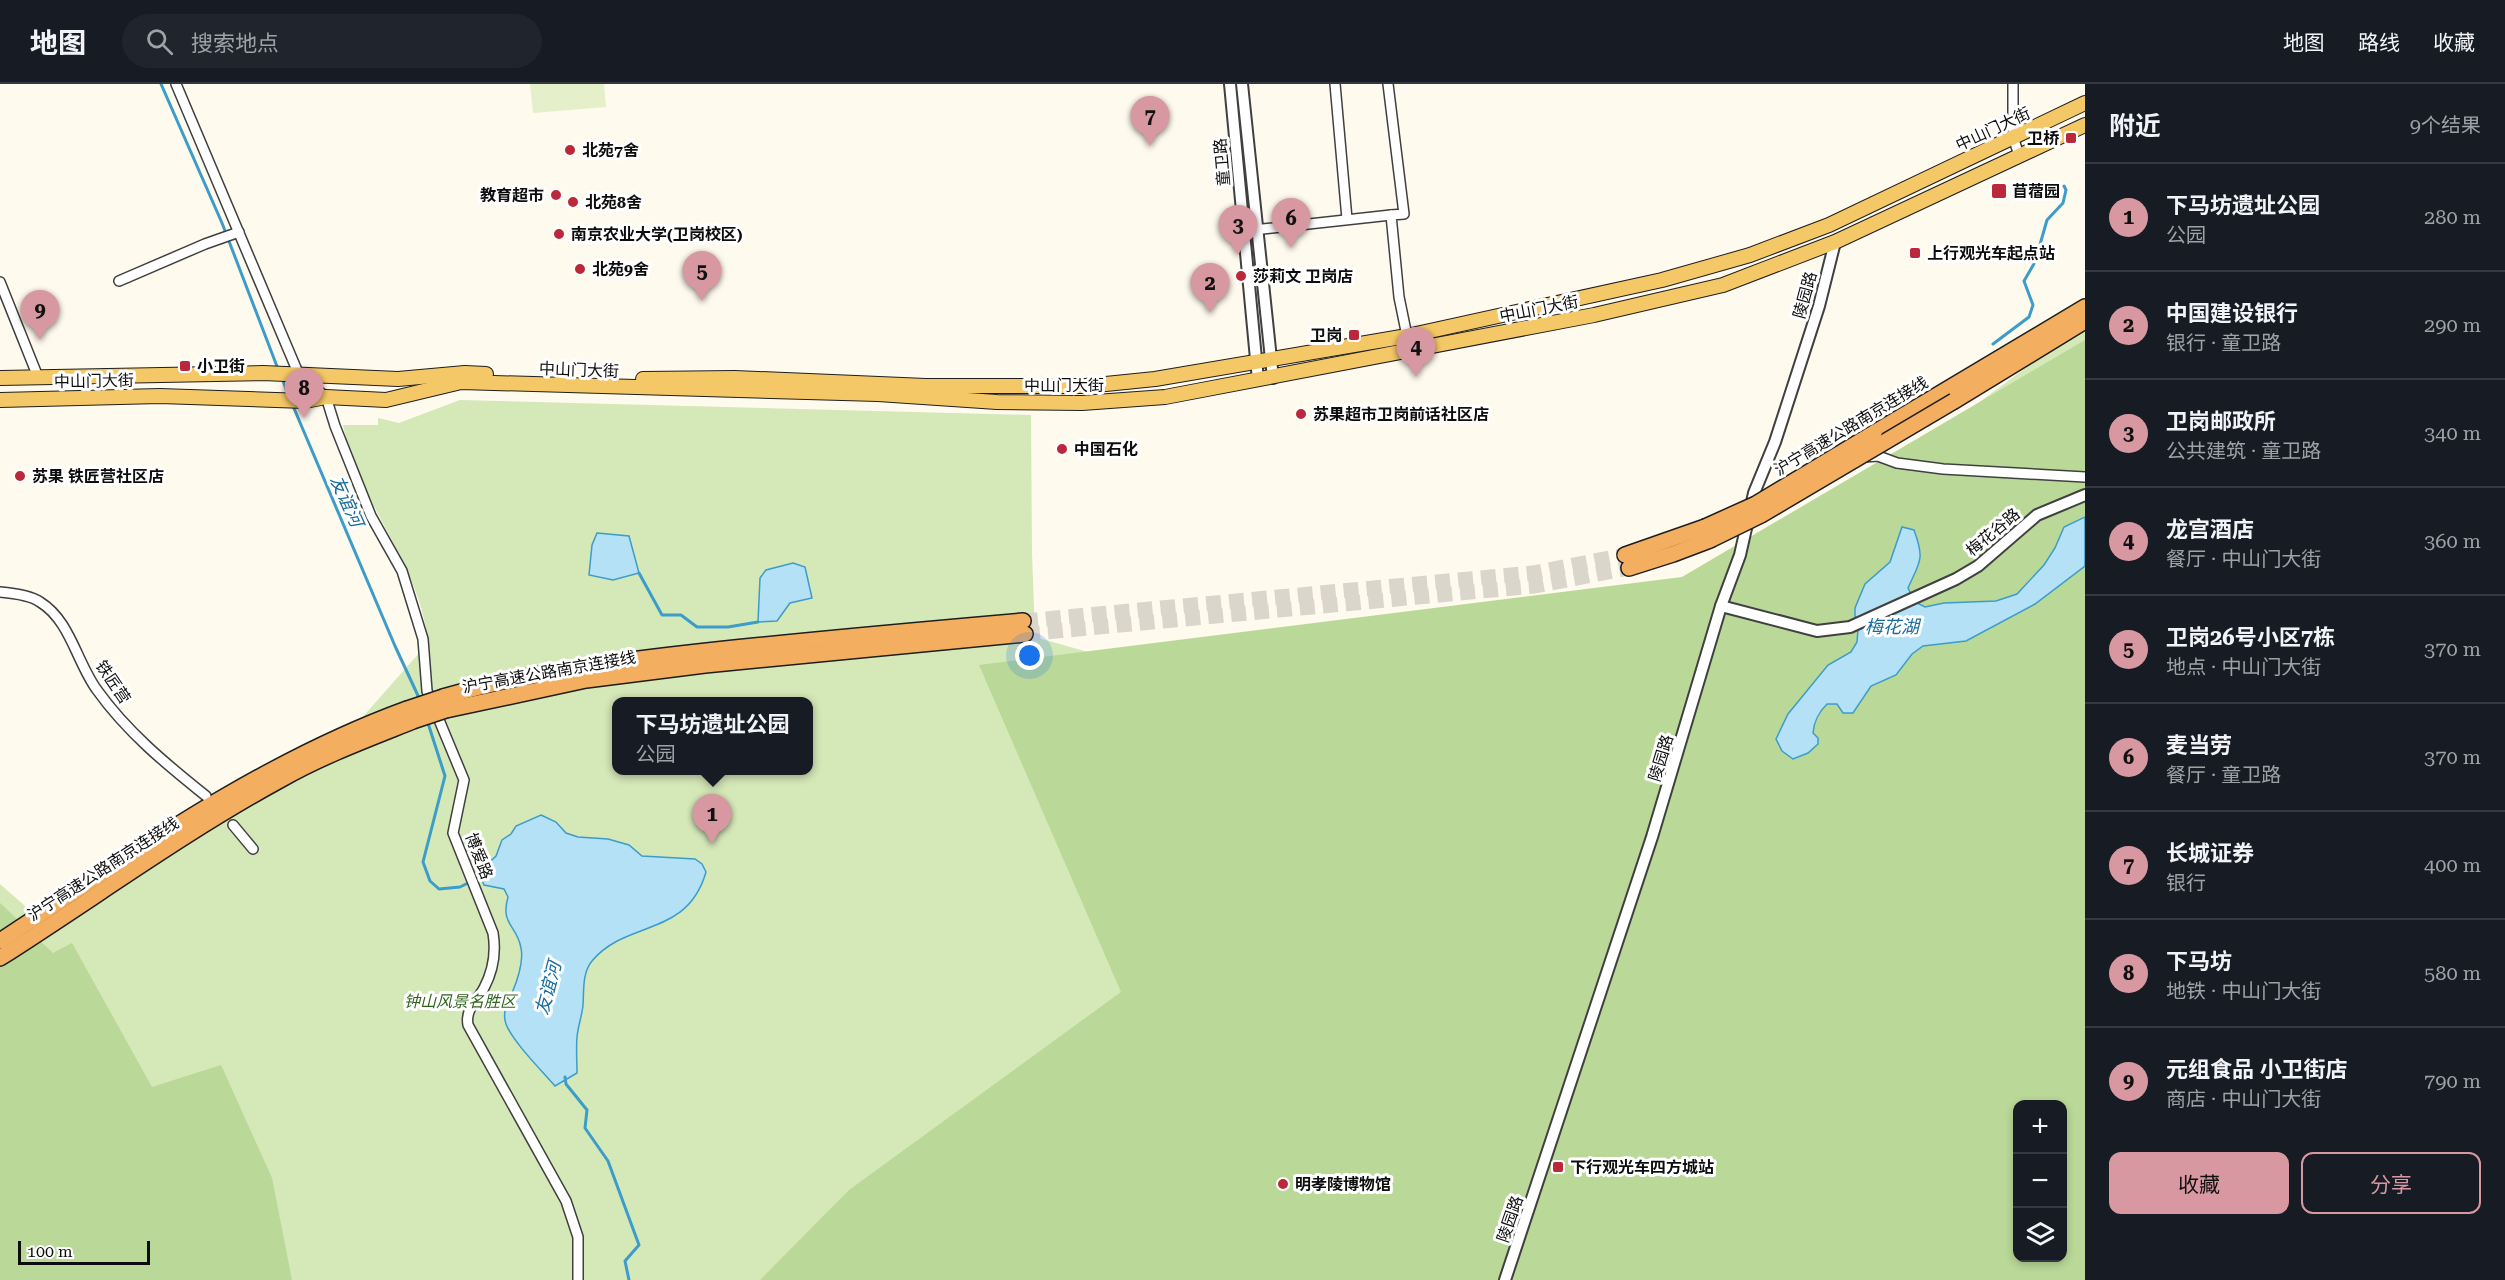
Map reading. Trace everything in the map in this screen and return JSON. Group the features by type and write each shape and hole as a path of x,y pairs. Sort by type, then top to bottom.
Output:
{"highway":[{"name":"沪宁高速公路南京连接线","path":"1708,533 1737,513 1809,474 2085,307"},
{"name":"沪宁高速公路南京连接线","path":"1627,561 1761,515 2085,321"},
{"name":"沪宁高速公路南京连接线","path":"0,940 188,819 268,771 330,740 444,704 519,677 639,658 875,634 1024,627"},
{"name":"沪宁高速公路南京连接线","path":"0,958 212,820 281,779 410,715"}],"main road":[{"name":"中山门大街","path":"0,378 263,373 398,379 465,373 1034,387 1086,386 1155,379 1407,336 1629,288 1723,264 1829,225 2085,104"},
{"name":"中山门大街","path":"0,400 160,396 305,401 326,397 386,400 460,382 878,394 997,402 1082,404 1165,397 1273,378 1723,285 1835,242 2085,125"}],"street":[{"path":"176,84 236,233 299,375 326,397"},
{"name":"童卫路","path":"1230,84 1258,380"},
{"name":"童卫路","path":"1242,84 1273,378"},
{"path":"1335,84 1347,219"},
{"path":"1244,231 1404,214 1388,84"},
{"path":"2013,84 2013,137 2019,155"},
{"path":"1391,215 1399,297 1407,336"},
{"path":"119,281 236,233"},
{"name":"陵园路","path":"1504,1280 1648,848 1721,606 1740,555 1754,493 1775,441 1816,317 1835,242"},
{"path":"0,282 38,376"},
{"name":"博爱路","path":"326,397 335,426 371,516 402,571 420,630 428,691 464,780 453,832 493,933 495,955 484,989 469,1010 468,1025 566,1201 578,1237 578,1280"},
{"path":"1754,493 1787,499 1860,458 1878,456 1897,463 1943,469 2085,477"},
{"name":"梅花谷路","path":"1721,606 1817,632 1850,627 1956,579 1978,566 2037,515 2085,495"},
{"name":"铁匠营","path":"0,592 40,601 60,622 96,688 124,724 164,763 206,796"},
{"path":"233,825 254,849"}],"green space":[{"path":"530,84 604,84 606,107 533,113"},
{"name":"钟山风景名胜区","path":"2085,324 2085,1280 0,1280 0,884 48,926 329,755 428,643 423,614 414,586 361,480 350,453 343,425 378,425 378,418 399,423 460,400 1031,415 1035,637 1088,652 1160,1025 1897,463"},
{"path":"2085,340 2085,1280 760,1280 849,1190 1121,992 979,665 1682,577"},
{"path":"0,903 53,953 72,943 152,1087 221,1065 272,1178 292,1280 0,1280"}],"water":[{"name":"梅花湖","path":"2085,517 2085,566 2035,604 1966,641 1923,646 1912,654 1896,675 1871,686 1853,713 1843,713 1837,704 1827,704 1814,725 1813,733 1818,738 1818,744 1808,753 1793,759 1782,751 1776,739 1788,714 1828,665 1851,652 1857,642 1855,608 1865,584 1890,562 1902,527 1914,530 1920,554 1916,572 1908,588 1915,602 1925,607 1944,603 1996,601 2017,594 2044,565 2055,548 2064,527"},
{"path":"597,533 629,536 639,573 613,580 589,575 592,545"},
{"path":"793,563 805,567 812,598 790,603 777,621 758,622 760,578 766,570"},
{"path":"541,815 556,822 566,833 578,837 608,839 629,845 642,856 695,859 702,864 706,872 697,893 685,908 671,918 606,948 592,961 584,982 577,1037 577,1073 555,1086 521,1047 506,1024 507,1004 520,971 521,948 506,914 508,897 504,889 484,885 479,872 496,856 502,840 511,834 516,826"}],"waterway":[{"name":"友谊河","path":"161,84 222,223 278,369"},
{"path":"1993,344 2029,317 2033,305 2024,281 2035,262 2047,220 2063,203 2066,190 2064,186"},
{"name":"友谊河","path":"282,378 289,397"},
{"name":"友谊河","path":"293,406 420,700"},
{"path":"639,573 662,615 681,615 697,627 728,627 758,622"},
{"name":"友谊河","path":"427,720 445,776 423,862 430,881 439,889 460,887 480,877"},
{"name":"友谊河","path":"565,1077 566,1084 587,1110 585,1128 608,1161 639,1245 625,1261 629,1280"}],"tunnel":[{"path":"1023,621 1533,573 1625,555"},
{"path":"1025,634 1535,586 1629,568"}],"place":[{"name":"卫桥","path":"2071,138"},
{"name":"长城证券","path":"1150,146"},
{"name":"北苑7舍","path":"570,150"},
{"name":"苜蓿园","path":"1999,191"},
{"name":"教育超市","path":"556,195"},
{"name":"北苑8舍","path":"573,202"},
{"name":"南京农业大学(卫岗校区)","path":"559,234"},
{"name":"麦当劳","path":"1291,248"},
{"name":"上行观光车起点站","path":"1915,253"},
{"name":"卫岗邮政所","path":"1238,255"},
{"name":"北苑9舍","path":"580,269"},
{"name":"莎莉文 卫岗店","path":"1241,276"},
{"name":"卫岗26号小区7栋","path":"702,301"},
{"name":"中国建设银行","path":"1210,313"},
{"name":"卫岗","path":"1354,335"},
{"name":"元组食品 小卫街店","path":"40,340"},
{"name":"小卫街","path":"185,366"},
{"name":"龙宫酒店","path":"1416,377"},
{"name":"苏果超市卫岗前话社区店","path":"1301,414"},
{"name":"下马坊","path":"304,418"},
{"name":"中国石化","path":"1062,449"},
{"name":"苏果 铁匠营社区店","path":"20,476"},
{"name":"下马坊遗址公园","path":"712,844"},
{"name":"下行观光车四方城站","path":"1558,1167"},
{"name":"明孝陵博物馆","path":"1283,1184"}]}
